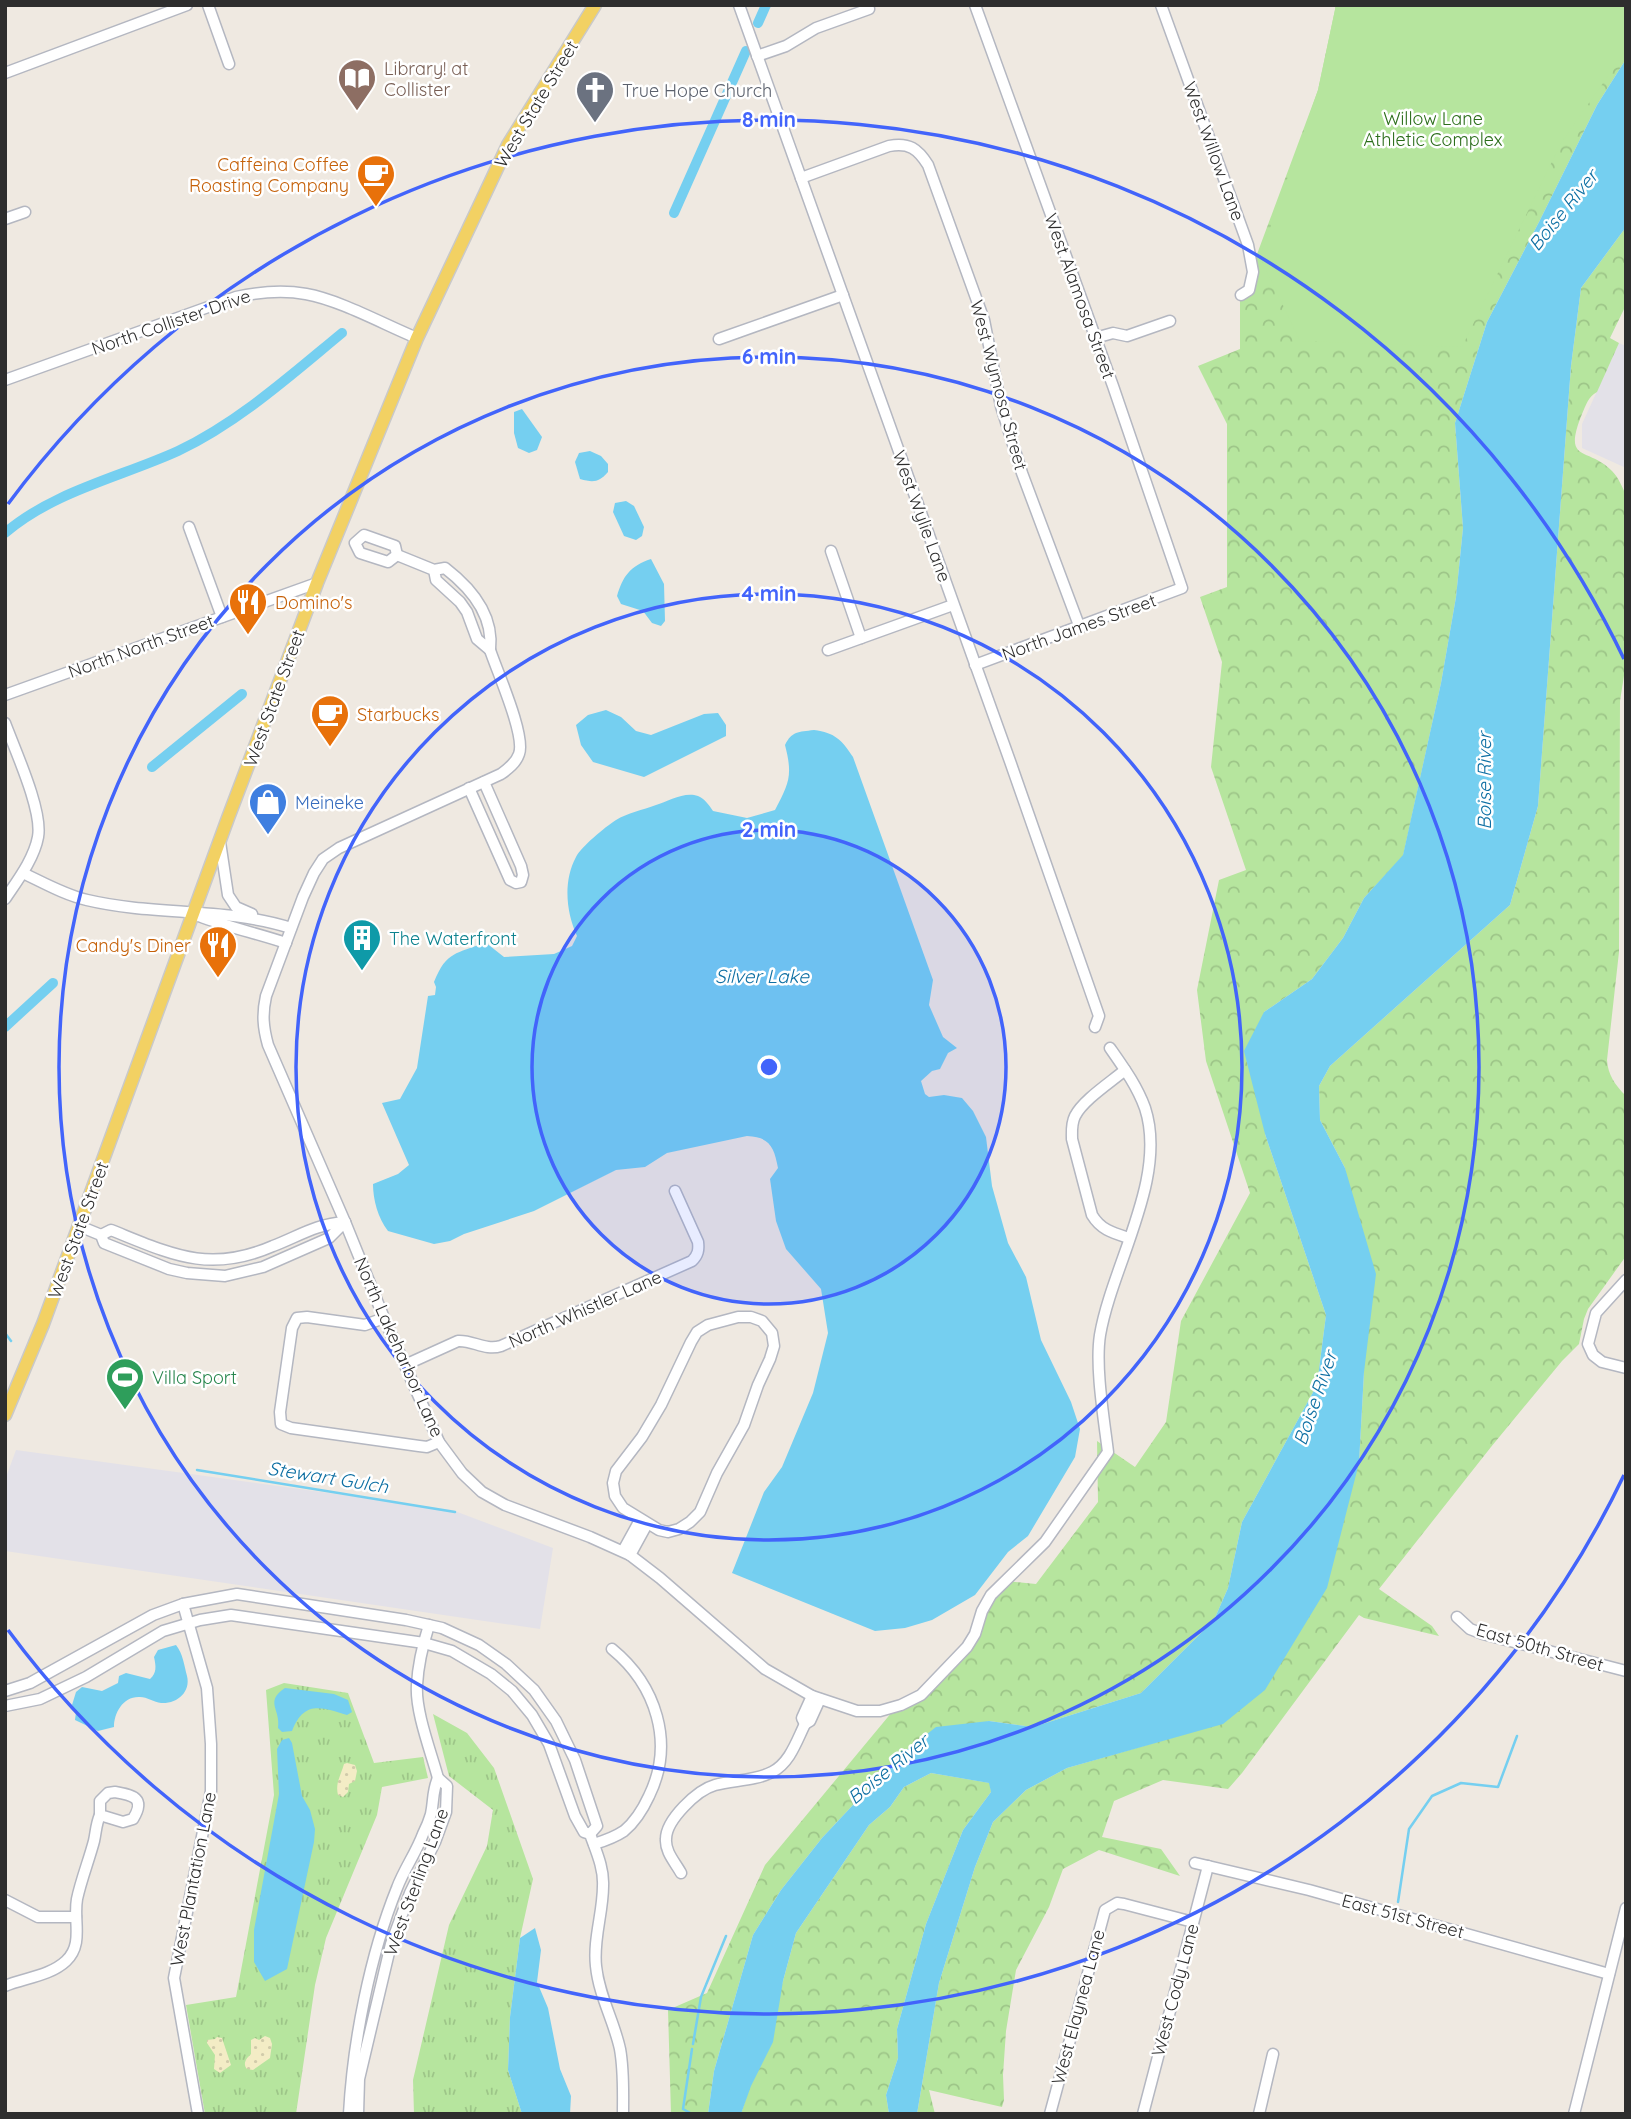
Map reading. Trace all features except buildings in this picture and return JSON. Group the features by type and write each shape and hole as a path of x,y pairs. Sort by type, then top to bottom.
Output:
{"main road":[{"name":"West State Street","path":"5,1415 43,1324 317,583 417,338 508,145 595,5"}],"street":[{"path":"5,73 187,5"},
{"path":"208,5 229,64"},
{"name":"West Wylie Lane","path":"739,5 1099,1016 1095,1027"},
{"path":"840,5 845,18"},
{"name":"West Alamosa Street","path":"975,5 1182,589"},
{"name":"West Willow Lane","path":"1163,6 1248,245 1253,272 1249,290 1241,295"},
{"path":"757,56 869,9"},
{"name":"West Wymosa Street","path":"801,178 900,144 911,146 928,165 984,320 1004,417 1022,473 1080,628"},
{"path":"5,219 25,212"},
{"name":"North Collister Drive","path":"5,380 236,297 260,292 307,294 417,338"},
{"path":"719,339 843,295"},
{"path":"1095,338 1113,332 1127,336 1170,321"},
{"path":"189,527 222,617"},
{"name":"North Lakeharbor Lane","path":"337,535 355,543 360,553 388,562 397,555"},
{"name":"North Lakeharbor Lane","path":"355,543 364,536 373,538 395,546 397,555"},
{"path":"831,551 861,638"},
{"name":"North Lakeharbor Lane","path":"397,555 435,570 436,580 467,612 477,639 490,650 521,736 520,753 512,765 501,774 340,848 323,859 303,897 266,996 263,1028 384,1318 439,1442 462,1474 482,1492 505,1505 627,1553 660,1578 765,1670 816,1697 857,1712 880,1711 921,1695 967,1647 991,1595 1045,1542 1108,1452 1099,1339 1104,1315 1147,1180 1151,1145 1145,1110 1138,1090 1110,1048"},
{"name":"North North Street","path":"6,691 317,583"},
{"name":"North James Street","path":"975,665 1182,589"},
{"path":"828,650 953,605"},
{"path":"5,723 35,807 38,827 38,837 23,873 5,899"},
{"path":"469,788 510,880 522,882 521,866 484,782"},
{"path":"220,842 230,898 236,906 291,928"},
{"path":"23,873 72,896 90,901 267,920"},
{"path":"193,914 222,926 239,928 286,943"},
{"path":"1125,1070 1081,1107 1075,1117 1072,1139 1091,1215 1098,1225 1107,1231 1129,1238"},
{"name":"North Whistler Lane","path":"405,1365 458,1341 467,1341 487,1348 501,1346 691,1261 699,1250 698,1242 676,1191"},
{"path":"79,1226 101,1235 104,1243 169,1269 225,1276 263,1267 330,1238 345,1222"},
{"path":"1626,1280 1596,1313 1588,1344 1593,1355 1602,1362 1626,1368"},
{"path":"738,1317 751,1317 762,1321 772,1333 774,1346 770,1359 744,1425 717,1473 700,1512 679,1529 668,1531 659,1530 643,1522 623,1508 615,1496 613,1483 616,1471 662,1405 691,1342 697,1332 718,1322 738,1317"},
{"path":"384,1318 365,1325 297,1318 292,1328 280,1412 281,1424 292,1428 427,1447 439,1442"},
{"path":"627,1553 643,1522"},
{"path":"5,1691 30,1684 153,1615 183,1604 237,1594 442,1628 479,1645 506,1664 534,1690 556,1721 575,1760 597,1826 592,1839"},
{"name":"West Plantation Lane","path":"183,1604 206,1688 211,1744 211,1791 174,1978 198,2114"},
{"path":"5,1706 40,1699 86,1677 163,1631 231,1615 424,1643 452,1651 491,1674 512,1691 532,1715 550,1744 575,1816 584,1832 592,1839 601,1864 603,1886 596,1934 597,1969 604,2002 620,2048 623,2114"},
{"name":"East 50th Street","path":"1457,1617 1470,1629 1483,1634 1626,1671"},
{"name":"West Sterling Lane","path":"358,2114 359,2079 391,1944 446,1812 447,1786 438,1778 416,1688 429,1625"},
{"path":"592,1839 622,1832 639,1814 656,1781 660,1756 660,1731 651,1697 631,1666 612,1649"},
{"path":"681,1872 668,1852 666,1838 674,1820 692,1798 711,1786 773,1772 782,1765 804,1724 802,1718 816,1697"},
{"name":"West Sterling Lane","path":"349,2114 351,2078 379,1940 398,1886 431,1814 432,1790 438,1778"},
{"path":"5,1986 64,1964 72,1954 77,1942 77,1899 100,1815"},
{"name":"East 51st Street","path":"1195,1863 1309,1890 1609,1974"},
{"name":"West Cody Lane","path":"1143,2114 1208,1866"},
{"path":"5,1900 38,1917 76,1917"},
{"name":"West Elaynea Lane","path":"1050,2114 1105,1910 1110,1906 1124,1904 1193,1922"},
{"path":"1574,2114 1626,1908"},
{"path":"1259,2114 1273,2054"}],"shaded area":[{"path":"1619,343 1626,346 1626,468 1582,448 1582,424"},
{"path":"16,1450 452,1510 553,1548 540,1629 5,1551 5,1480"}],"green space":[{"path":"1336,5 1626,5 1626,59 1597,105 1487,322 1455,423 1463,528 1456,597 1441,683 1403,856 1364,898 1343,938 1312,979 1264,1012 1265,1134 1326,1315 1317,1385 1242,1522 1228,1588 1214,1620 1141,1693 1033,1727 989,1721 898,1757 822,1838 781,1890 753,1935 714,2071 708,2114 671,2114 668,2010 707,1993 765,1865 897,1706 921,1695 967,1647 982,1611 1005,1581 1036,1584 1098,1502 1097,1441 1135,1467 1166,1422 1181,1321 1250,1193 1206,1061 1197,990 1219,880 1246,870 1211,767 1222,662 1200,597 1227,587 1227,424 1198,366 1240,349 1240,300 1318,90"},
{"name":"Willow Lane Athletic Complex","path":"1336,5 1626,5 1626,50 1561,143 1462,347 1300,341 1260,257 1318,90"},
{"path":"1626,227 1626,305 1610,338 1619,343 1597,392 1586,404 1575,440 1580,452 1603,463 1612,471 1626,495 1626,663 1620,701 1619,952 1607,1060 1613,1080 1626,1096 1626,1256 1588,1309 1579,1344 1491,1447 1379,1589 1432,1626 1439,1636 1359,1615 1228,1789 1163,1780 1114,1801 1102,1837 1161,1849 1180,1876 1099,1850 1063,1869 1049,1907 1016,1970 1006,2031 1002,2107 929,2090 935,2114 917,2114 939,1983 975,1867 993,1822 1026,1790 1067,1768 1223,1723 1359,1463 1364,1372 1345,1168 1320,1120 1319,1086 1330,1066 1510,905 1538,806 1571,366 1581,288"},
{"path":"284,1683 348,1693 374,1763 423,1757 428,1778 382,1787 377,1815 326,1938 315,1985 296,2114 205,2114 186,2005 236,1997 274,1795 266,1690"},
{"path":"433,1714 467,1733 494,1768 533,1879 520,1938 510,2017 508,2070 522,2114 414,2114 413,2080 449,1925 487,1846 493,1810 449,1776"},
{"path":"931,1773 990,1783 991,1792 963,1830 926,1924 897,2029 898,2058 886,2095 889,2114 741,2114 796,1933 869,1825 890,1807 904,1787"}],"sand":[{"path":"344,1764 355,1765 357,1771 355,1781 349,1784 348,1792 343,1797 338,1795 337,1787"},
{"path":"265,2036 270,2038 272,2044 270,2058 253,2070 247,2069 245,2063 251,2054 251,2040 259,2040"},
{"path":"222,2038 231,2065 220,2073 214,2069 215,2055 207,2043 207,2040"}],"water":[{"name":"Boise River","path":"1626,59 1626,227 1581,288 1571,366 1538,806 1510,905 1330,1066 1319,1086 1320,1120 1345,1168 1376,1274 1364,1372 1359,1463 1327,1588 1265,1690 1223,1724 1067,1768 1026,1790 993,1822 975,1867 939,1983 917,2114 889,2114 886,2095 898,2058 897,2029 926,1924 963,1830 991,1792 989,1783 931,1773 904,1787 890,1807 869,1825 796,1933 783,1981 773,2042 751,2086 741,2114 708,2114 714,2071 753,1935 781,1890 822,1838 898,1757 936,1727 989,1721 1033,1727 1141,1693 1214,1620 1228,1588 1242,1522 1317,1385 1326,1315 1265,1134 1244,1051 1264,1012 1312,979 1343,938 1364,898 1403,855 1441,683 1456,597 1463,528 1455,423 1487,322 1597,105"},
{"path":"522,409 542,437 537,450 529,453 518,448 514,433 514,412"},
{"path":"590,451 601,456 608,464 608,472 596,481 580,479 575,462 579,453"},
{"path":"626,501 634,506 644,527 642,536 636,540 624,536 613,512 615,503"},
{"path":"651,559 664,584 665,621 661,626 652,623 643,611 621,604 617,596 628,573"},
{"path":"606,710 621,717 636,731 651,735 704,714 718,713 726,725 726,736 644,777 593,762 581,745 576,725 588,715"},
{"name":"Silver Lake","path":"814,730 837,738 853,757 933,980 929,1005 943,1037 957,1048 948,1053 940,1069 932,1071 921,1081 925,1094 929,1097 944,1095 962,1098 973,1111 986,1137 992,1186 1008,1243 1026,1277 1041,1340 1071,1402 1080,1429 1075,1457 1028,1536 1008,1552 975,1595 932,1620 905,1628 875,1631 732,1573 764,1492 782,1467 813,1393 828,1333 821,1289 786,1249 776,1221 770,1179 778,1168 770,1144 761,1138 747,1136 667,1153 645,1167 616,1170 534,1211 450,1241 434,1244 388,1231 379,1215 373,1190 373,1184 398,1174 409,1165 382,1103 400,1099 417,1068 428,996 435,995 434,982 443,964 454,955 485,942 504,957 554,954 572,946 577,936 568,907 569,876 576,857 594,837 625,815 688,795 700,797 713,811 747,818 775,810 788,779 789,764 785,745 796,733"},
{"path":"176,1645 182,1656 188,1682 182,1696 167,1703 143,1697 129,1699 118,1711 114,1727 98,1731 75,1720 76,1712 72,1705 76,1692 82,1687 102,1691 118,1683 119,1676 126,1673 150,1679 155,1672 154,1657 158,1650"},
{"path":"285,1688 334,1694 348,1700 352,1712 347,1715 314,1708 302,1714 292,1731 282,1732 278,1728 274,1702 275,1697"},
{"path":"289,1738 302,1796 310,1810 315,1829 314,1842 287,1969 265,1981 254,1962 254,1930 279,1794 277,1749 282,1740"},
{"path":"535,1928 541,1950 537,1982 548,2008 560,2069 571,2096 570,2114 522,2114 508,2070 510,2017 520,1938"}],"waterway":[{"path":"758,23 766,5"},
{"path":"674,213 746,51"},
{"path":"5,533 24,518 66,495 178,451 222,426 264,397 342,333"},
{"path":"152,767 242,694"},
{"path":"5,1027 53,983"},
{"name":"Stewart Gulch","path":"5,1333 11,1341"},
{"name":"Stewart Gulch","path":"197,1470 455,1512"},
{"path":"1398,1902 1409,1829 1432,1796 1461,1783 1498,1787 1517,1736"},
{"name":"Stewart Gulch","path":"693,2044 701,1997 726,1936"},
{"name":"Stewart Gulch","path":"692,2049 683,2109 692,2114"}],"place":[{"name":"Library! at Collister","path":"357,112"},
{"name":"True Hope Church","path":"595,124"},
{"name":"Caffeina Coffee Roasting Company","path":"376,208"},
{"name":"Domino's","path":"248,636"},
{"name":"Starbucks","path":"330,748"},
{"name":"Meineke","path":"268,836"},
{"name":"The Waterfront","path":"362,972"},
{"name":"Candy's Diner","path":"218,979"},
{"name":"Villa Sport","path":"125,1411"}]}
